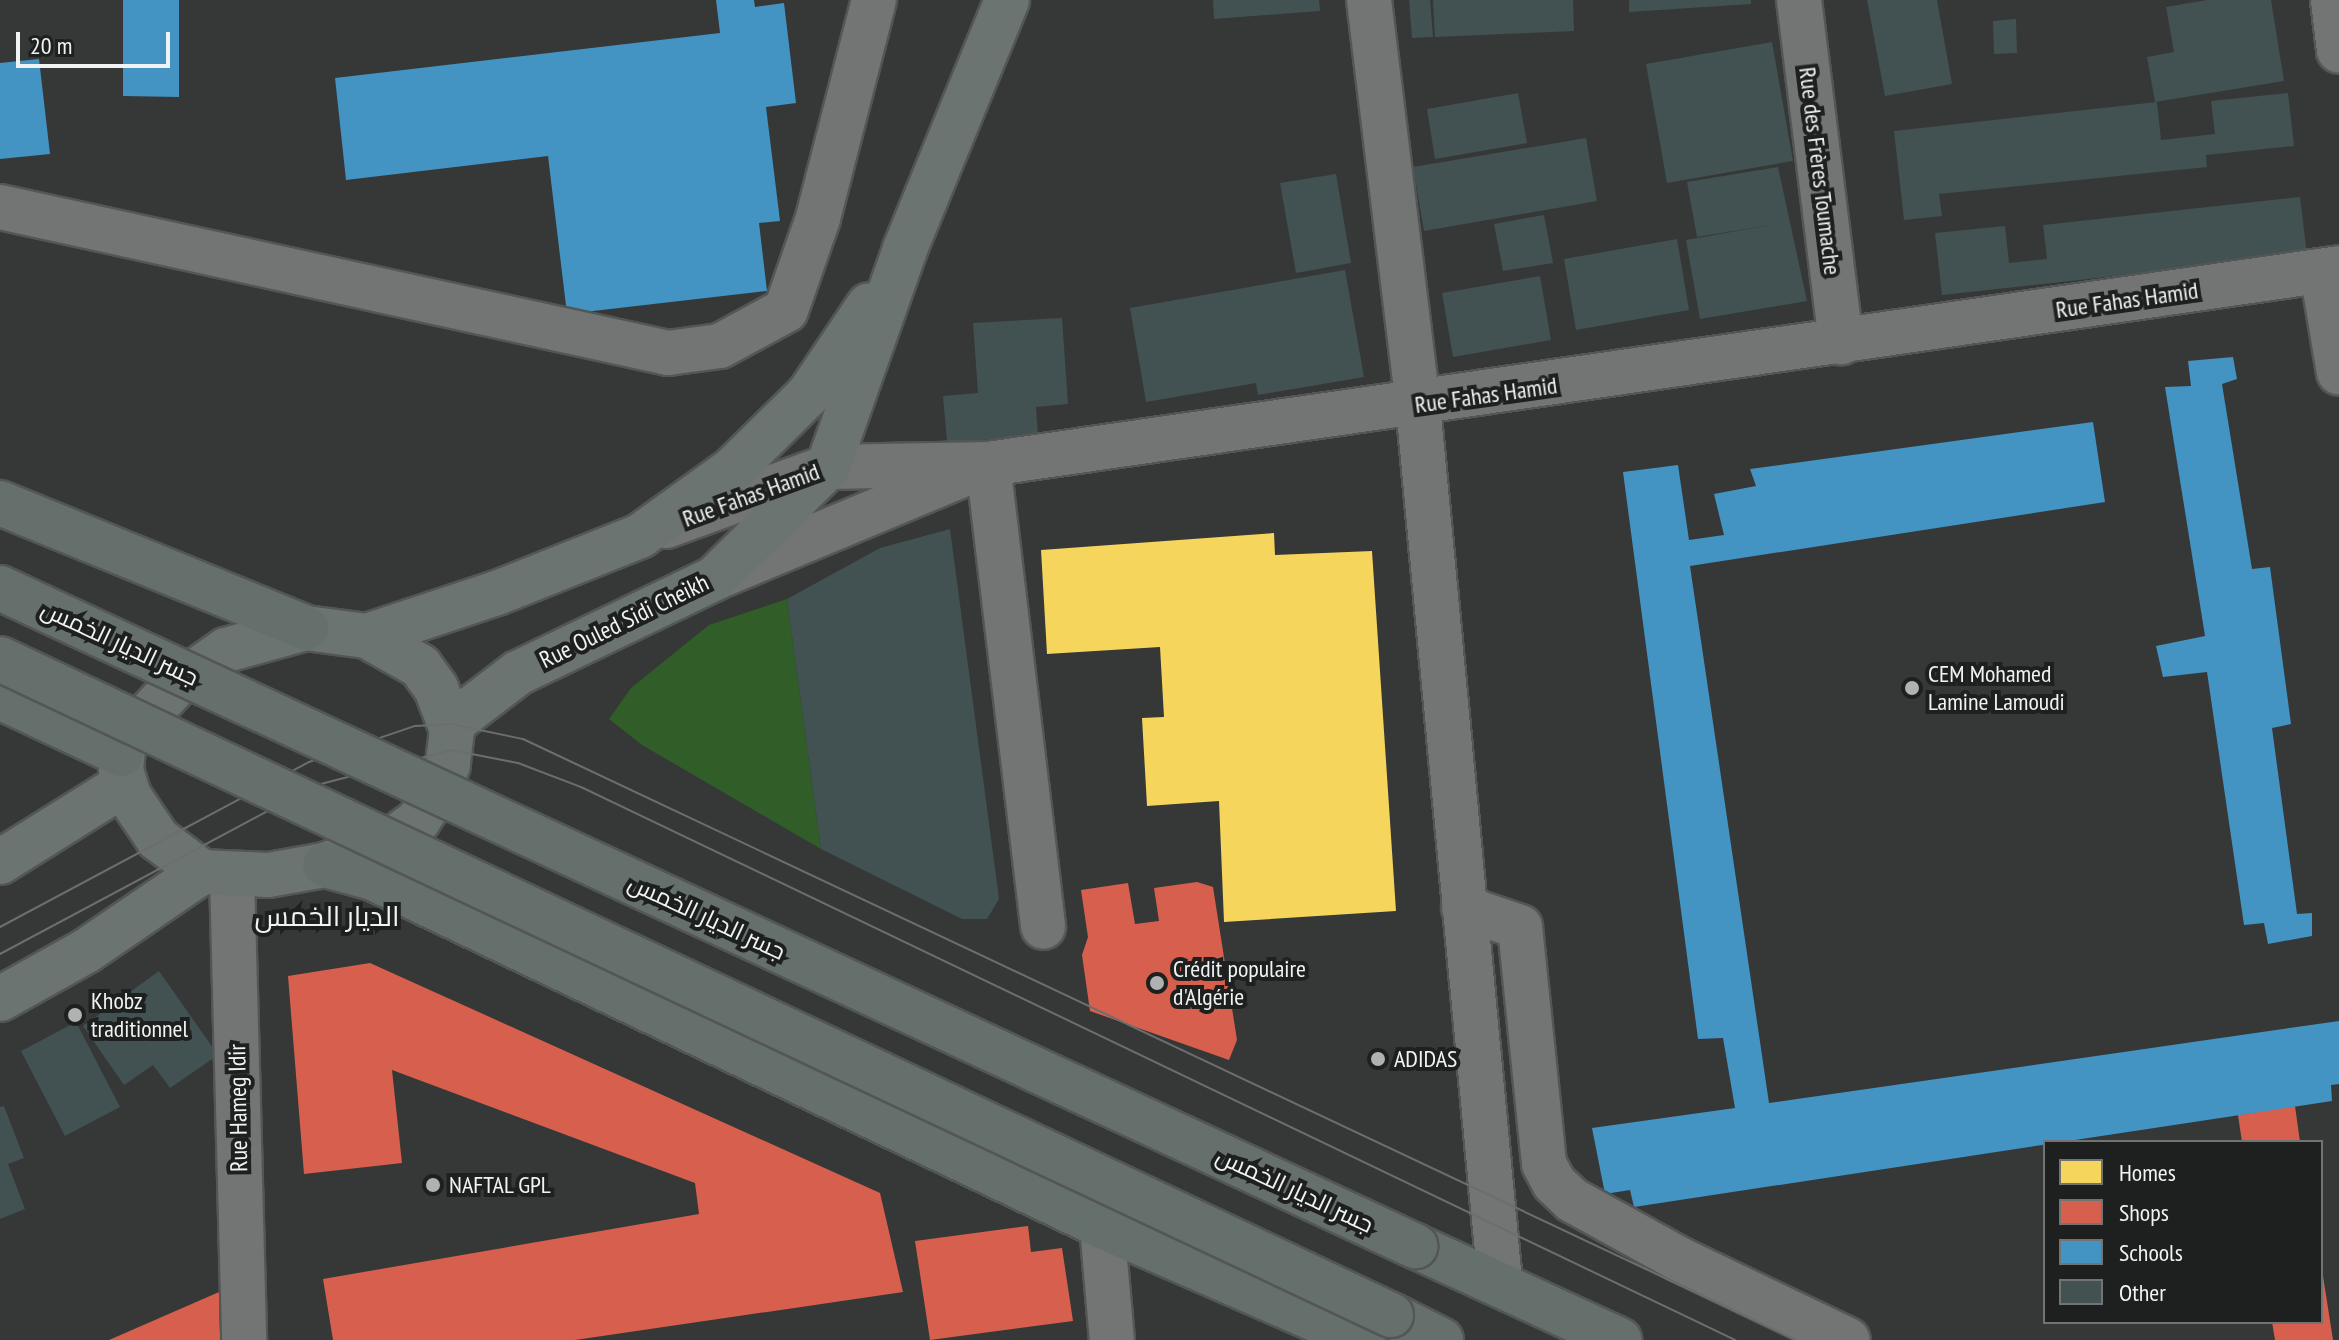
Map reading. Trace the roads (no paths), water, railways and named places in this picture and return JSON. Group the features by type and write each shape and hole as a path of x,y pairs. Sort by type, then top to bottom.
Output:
{"highway":[{"path":"0,503 306,628"},
{"name":"جسر الديار الخمس","path":"0,588 1415,1246 1500,1282 1619,1340"},
{"path":"0,659 1377,1328"},
{"path":"0,697 123,769"},
{"path":"325,865 373,878 1102,1226 1377,1328 1441,1340"}],"main road":[{"name":"Rue Ouled Sidi Cheikh","path":"451,724 518,673 715,578 828,467 905,249 1007,0"},
{"name":"Rue Ouled Sidi Cheikh","path":"367,636 497,593 640,536 733,469 809,394 905,249"},
{"path":"0,862 123,769 141,717 226,650 306,628 367,636 420,666 451,724 448,765 425,813 395,838 325,865 217,874 0,999"},
{"path":"123,769 158,839 217,874"}],"street":[{"path":"0,207 668,353 720,346 786,310 818,218 874,0"},
{"path":"1369,0 1418,405 1500,1282"},
{"name":"Rue des Frères Toumache","path":"1799,0 1841,342"},
{"path":"2333,0 2339,51"},
{"path":"2330,270 2339,373"},
{"name":"Rue Fahas Hamid","path":"640,536 828,467 988,464 1418,405 2330,270"},
{"path":"715,578 988,464 1043,927"},
{"name":"Rue Hameg Idir","path":"217,874 244,1340"},
{"path":"1464,908 1520,927 1544,1164 1554,1183 1572,1200 1679,1259 1848,1340"},
{"path":"1102,1226 1112,1340"}],"tram line":[{"path":"0,927 309,762 415,726 451,724 523,739 1796,1340"},
{"path":"0,954 317,785 451,750 518,763 581,787 1735,1340"}],"place":[{"name":"CEM Mohamed Lamine Lamoudi","path":"1912,688"},
{"name":"Crédit populaire d'Algérie","path":"1157,983"},
{"name":"Khobz traditionnel","path":"75,1015"},
{"name":"ADIDAS","path":"1378,1059"},
{"name":"NAFTAL GPL","path":"433,1185"}],"district":[{"name":"الديار الخمس","path":"327,916"}]}
